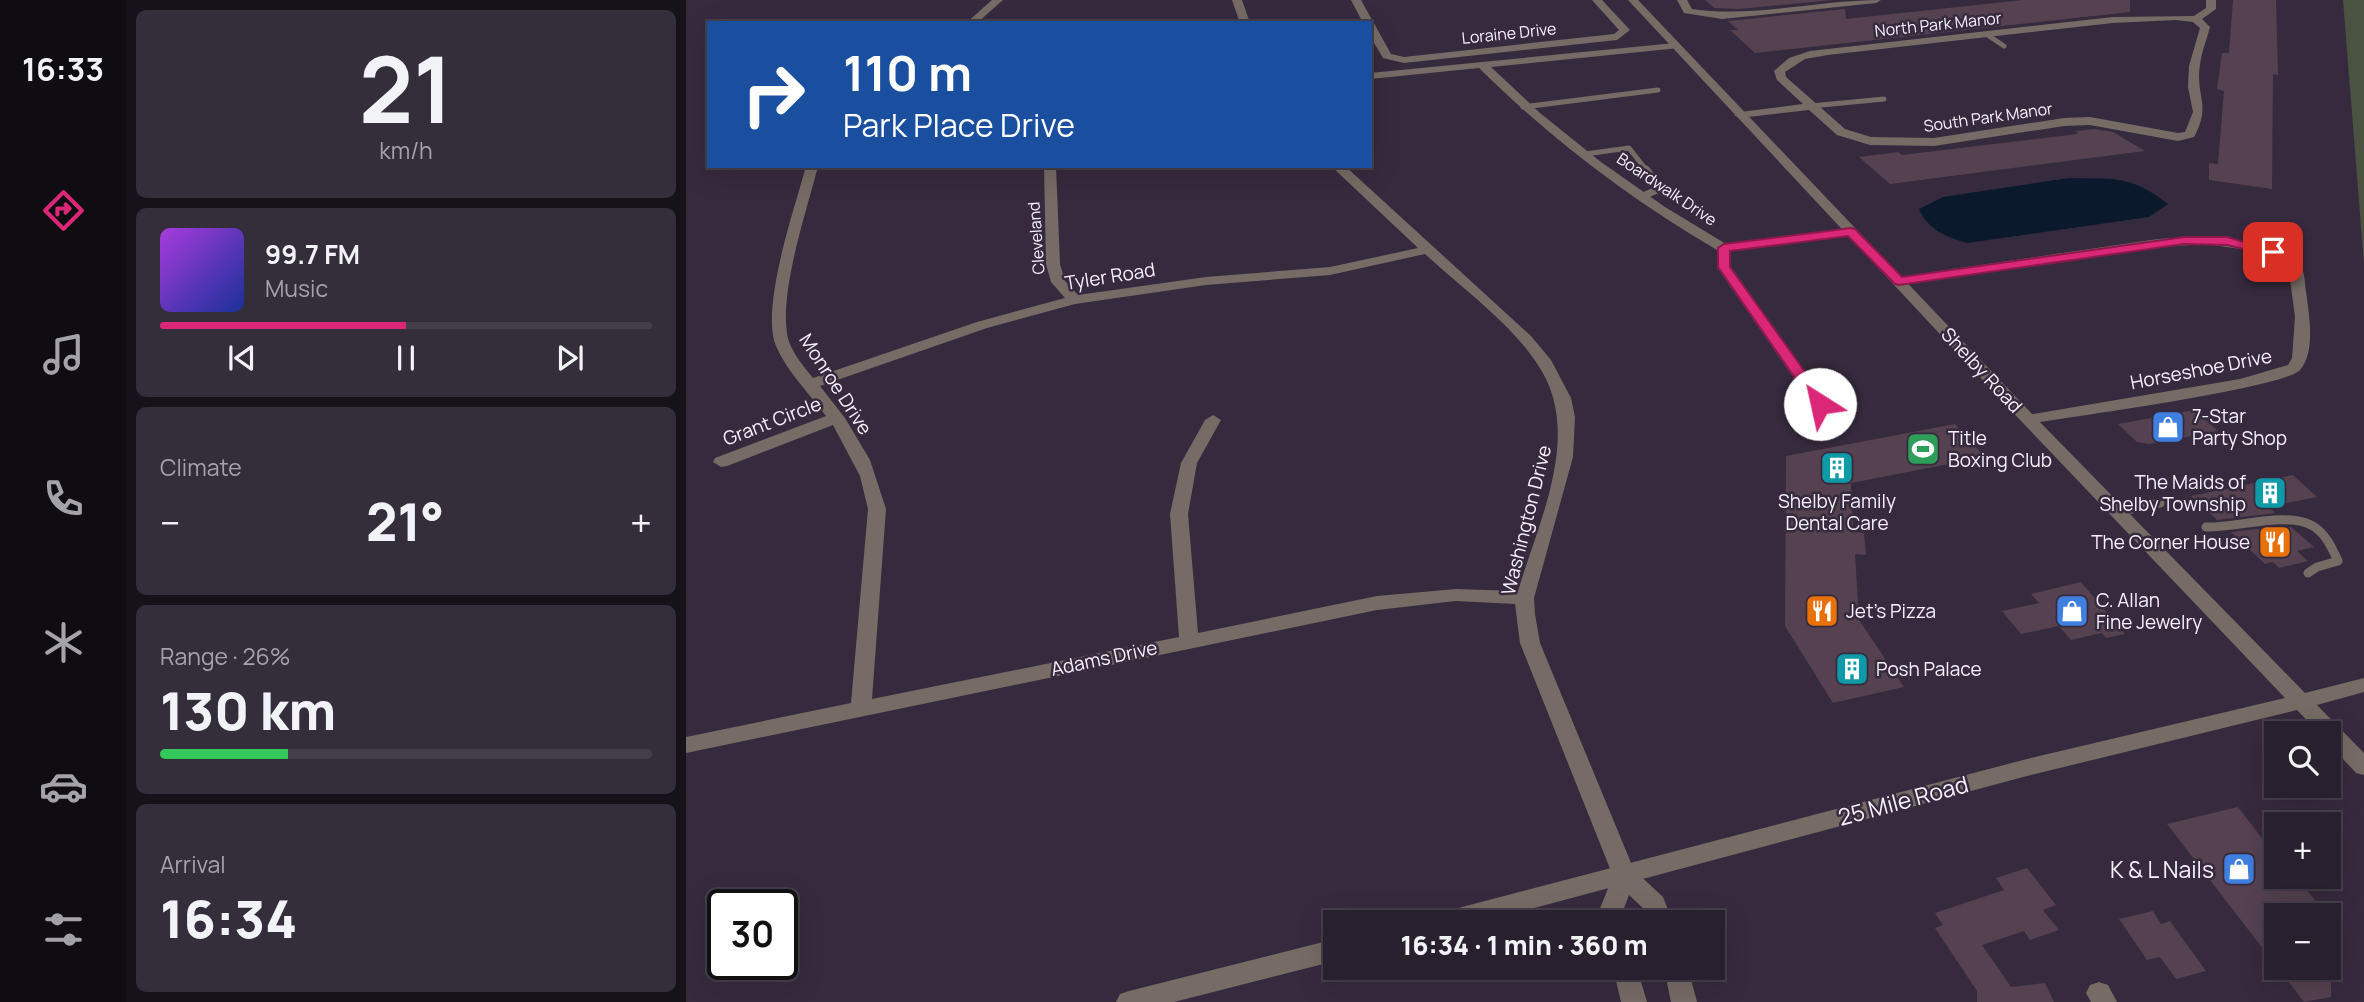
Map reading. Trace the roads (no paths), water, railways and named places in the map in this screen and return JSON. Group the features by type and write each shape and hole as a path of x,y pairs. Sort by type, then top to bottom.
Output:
{"street":[{"path":"973,21 998,0"},
{"path":"1237,0 1244,21"},
{"name":"Loraine Drive","path":"1356,0 1367,21"},
{"name":"Loraine Drive","path":"1372,29 1387,56 1404,60 1617,37 1625,30 1597,0"},
{"name":"Shelby Road","path":"1633,0 2028,419 2364,767"},
{"path":"1682,0 1688,11 1722,16 1876,0"},
{"path":"2196,19 2211,9 2211,0"},
{"name":"North Park Manor","path":"1811,106 1781,78 1779,71 1788,61 1806,55 2112,20 2196,19"},
{"name":"South Park Manor","path":"1811,106 1841,132 1881,142 1934,142 2064,122 2090,121 2178,137 2190,134 2199,112 2194,87 2194,66 2205,27 2196,19"},
{"path":"1372,76 1675,46"},
{"name":"Boardwalk Drive","path":"1481,64 1523,107 1585,154 1694,231 1724,248 1724,267 1820,404"},
{"path":"1730,104 1800,96"},
{"path":"1740,115 1811,106"},
{"name":"Monroe Drive","path":"812,168 779,312 781,339 786,352 837,418 871,480 877,509 861,708"},
{"name":"Cleveland","path":"1050,168 1053,264 1058,282 1074,300"},
{"name":"Washington Drive","path":"1339,168 1526,339 1551,371 1560,388 1566,409 1567,448 1525,598 1525,614 1530,643 1625,876"},
{"path":"1724,248 1851,232"},
{"name":"Horseshoe Drive","path":"1899,281 2158,243 2206,240 2264,248 2280,256 2296,271 2302,317 2300,358 2293,368 2286,372 2241,384 2028,419"},
{"name":"Tyler Road","path":"810,384 970,328 1074,300 1194,283 1330,271 1426,250"},
{"name":"Grant Circle","path":"721,463 837,418"},
{"path":"1189,640 1179,514 1189,463 1213,420"},
{"name":"Adams Drive","path":"686,745 1189,640 1389,602 1456,595 1525,598"},
{"name":"25 Mile Road","path":"1490,910 1982,779 2256,715 2364,685"},
{"path":"1611,910 1625,876 1655,904 1657,910"},
{"path":"1129,1002 1323,953"},
{"path":"1628,980 1634,1002"},
{"path":"1679,980 1684,1002"}],"lane":[{"path":"1989,36 2004,46"},
{"path":"1523,107 1658,90"},
{"path":"1811,106 1884,99"},
{"path":"1585,154 1629,148 1656,182 1657,190 1643,196"},
{"path":"2118,512 2160,503"},
{"path":"2206,527 2225,530 2282,519 2312,526 2323,534 2338,561 2317,567 2308,573"}],"water":[{"path":"2069,178 2110,179 2132,183 2168,204 2149,217 1967,243 1933,228 1919,209 1943,197"}],"place":[{"name":"7-Star Party Shop","path":"2168,427"},
{"name":"Title Boxing Club","path":"1923,449"},
{"name":"Shelby Family Dental Care","path":"1837,468"},
{"name":"The Maids of Shelby Township","path":"2270,493"},
{"name":"The Corner House","path":"2275,542"},
{"name":"Jet's Pizza","path":"1822,611"},
{"name":"C. Allan Fine Jewelry","path":"2072,611"},
{"name":"Posh Palace","path":"1852,669"},
{"name":"K & L Nails","path":"2239,869"}]}
